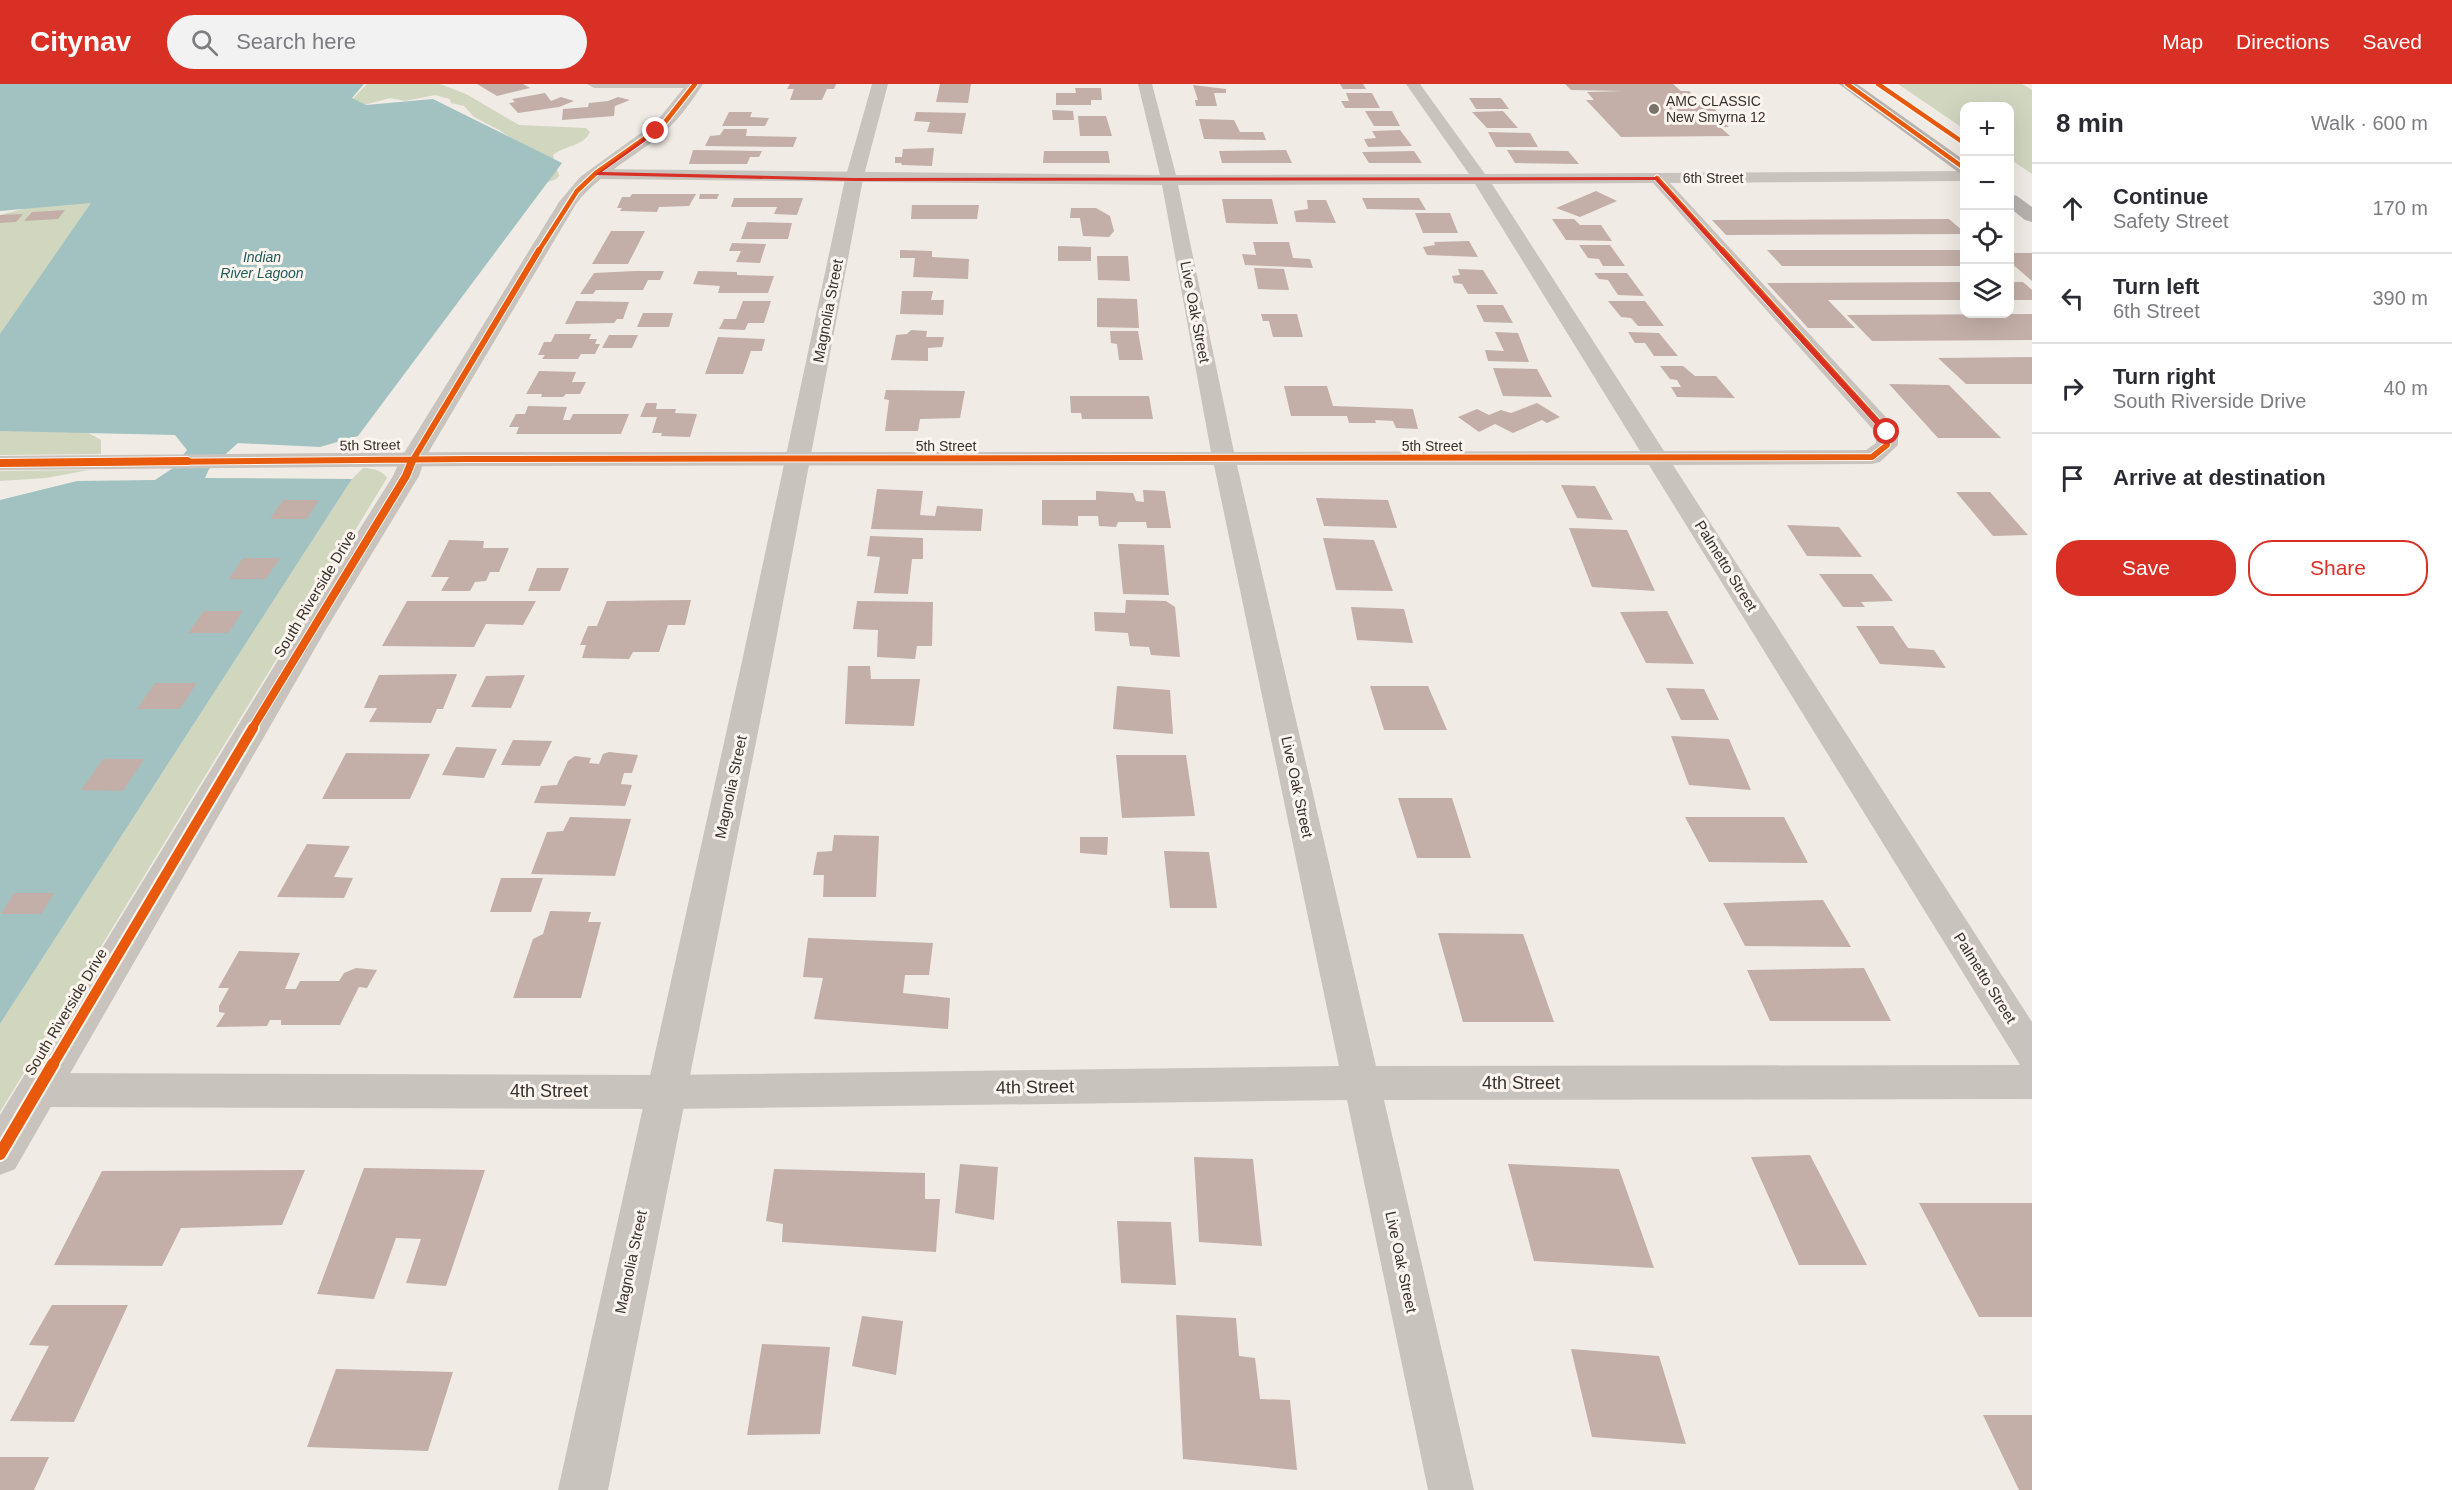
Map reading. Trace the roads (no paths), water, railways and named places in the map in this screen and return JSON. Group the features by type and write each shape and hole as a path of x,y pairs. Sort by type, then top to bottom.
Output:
{"main road":[{"path":"1847,84 1960,164"},
{"path":"1878,84 1960,140"},
{"path":"2014,203 2032,216"}],"street":[{"path":"594,84 694,84"},
{"name":"South Riverside Drive","path":"0,1154 309,632 406,476 413,458 568,202 579,186 656,131 676,112 694,84"},
{"name":"Magnolia Street","path":"583,1490 799,459 854,179 880,84"},
{"name":"Live Oak Street","path":"1144,84 1169,179 1224,460 1451,1490"},
{"name":"Palmetto Street","path":"1413,84 1480,180 2032,1053"},
{"name":"6th Street","path":"597,174 854,179 1480,180 1960,176"},
{"name":"5th Street","path":"0,463 413,458 1224,460 1872,457 1887,445 1887,432 1657,178"},
{"name":"4th Street","path":"38,1090 668,1092 1362,1083 2032,1082"}],"water":[{"name":"Indian River Lagoon","path":"0,84 364,84 352,98 366,105 433,99 562,163 358,436 320,447 238,443 209,469 205,478 352,479 0,1024 0,500 77,481 155,480 173,468 187,450 175,435 0,431 0,334 91,203 0,211"}],"place":[{"name":"AMC CLASSIC New Smyrna 12","path":"1654,109"}]}
